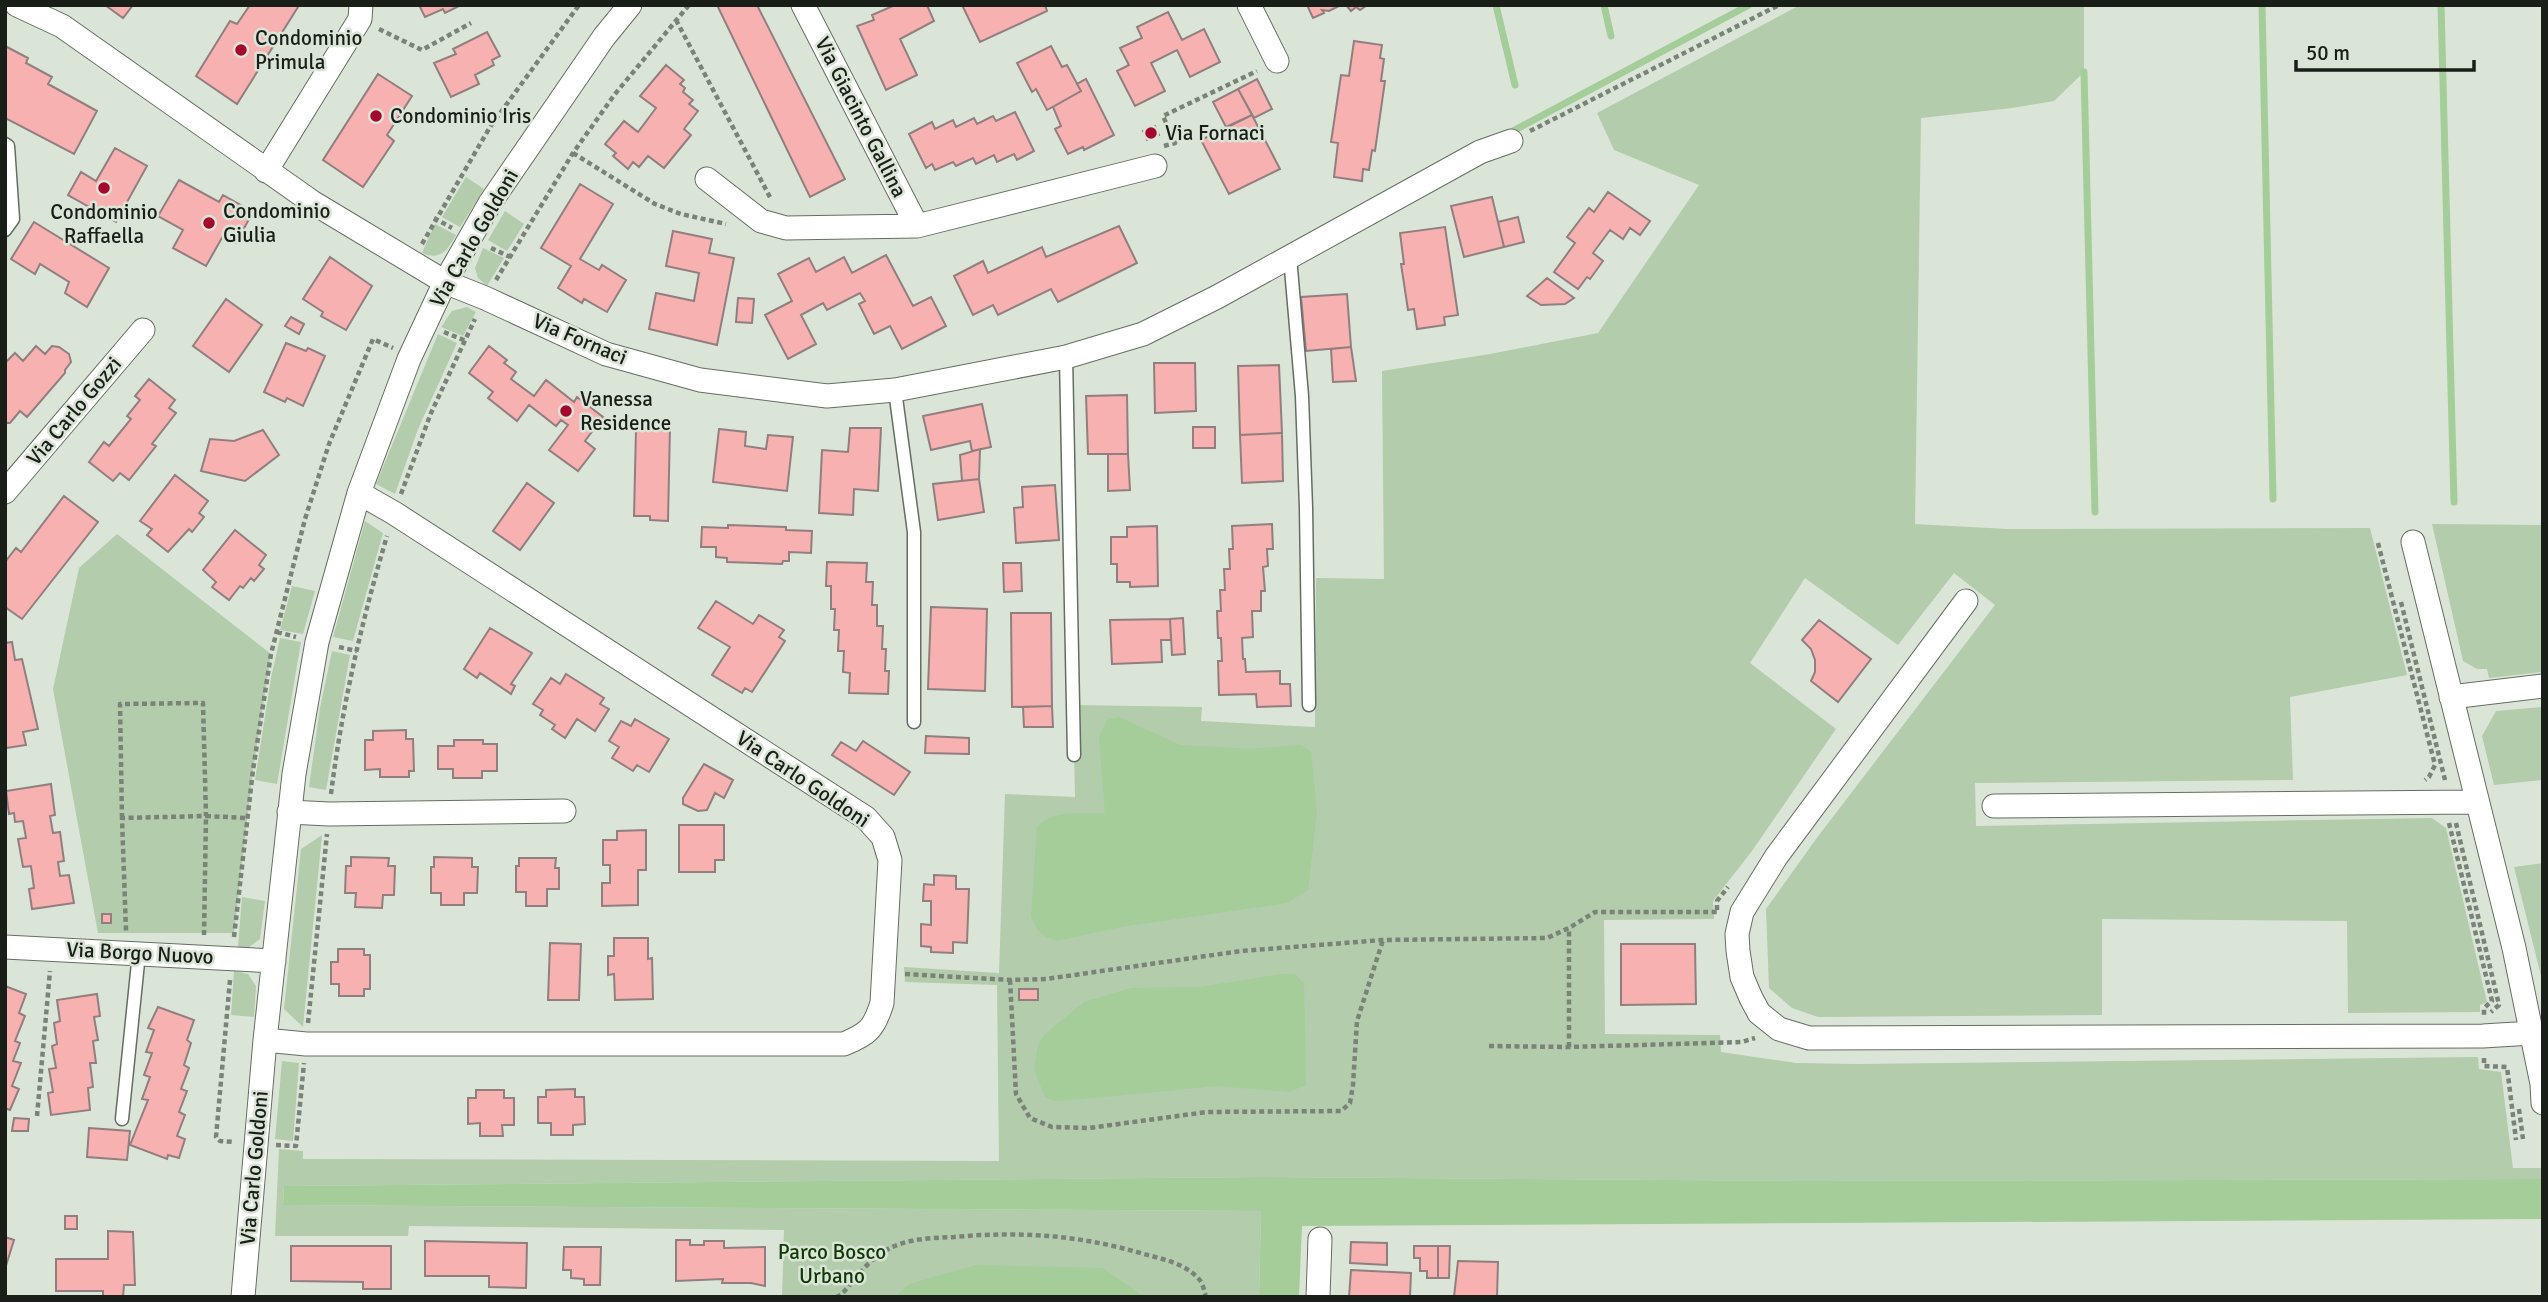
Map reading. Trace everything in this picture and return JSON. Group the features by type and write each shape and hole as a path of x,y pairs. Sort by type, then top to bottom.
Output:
{"street":[{"name":"Via Fornaci","path":"17,5 62,26 312,202 445,282 606,354 700,380 827,396 895,390 1066,357 1143,334 1217,298 1480,152 1511,141"},
{"name":"Via Carlo Goldoni","path":"243,1297 265,1040 289,812 317,642 359,493 410,359 445,282 491,203 596,49 630,5"},
{"path":"1249,5 1277,61"},
{"name":"Via Giacinto Gallina","path":"806,6 917,226"},
{"path":"266,171 360,12"},
{"name":"Via Giacinto Gallina","path":"767,212 786,228 917,226 1158,156"},
{"path":"707,179 767,212"},
{"name":"Via Carlo Gozzi","path":"5,492 143,330"},
{"name":"Via Carlo Goldoni","path":"265,1040 306,1044 844,1044 862,1037 876,1024 882,1003 890,860 883,837 866,818 359,493"},
{"path":"2413,542 2514,948 2543,1102"},
{"path":"1966,601 1776,857 1742,912 1737,934 1742,977 1759,1013 1779,1028 1809,1038 2488,1027 2532,1033"},
{"path":"2451,697 2543,686"},
{"path":"1994,806 2445,811 2477,802"},
{"path":"289,812 329,814 564,811"},
{"name":"Via Borgo Nuovo","path":"5,947 133,946 274,961"},
{"path":"1318,1297 1320,1240"}],"lane":[{"path":"5,144 8,146 13,219 5,230"},
{"path":"1290,257 1302,396 1309,705"},
{"path":"1066,357 1074,755"},
{"path":"895,390 914,532 914,722"},
{"path":"122,1119 133,946"}],"path":[{"path":"1511,141 1779,5"},
{"path":"360,12 422,50 471,23"},
{"path":"676,20 767,212"},
{"path":"1158,156 1175,143 1163,116 1277,61"},
{"path":"434,218 459,232"},
{"path":"488,247 510,257"},
{"path":"2378,543 2435,765 2429,777 2420,783"},
{"path":"2401,601 2445,811 2499,1005 2490,1012 2488,1027"},
{"path":"276,632 304,639"},
{"path":"331,645 357,651"},
{"path":"133,946 122,818 120,704 202,703 206,816 204,943"},
{"path":"2445,811 2492,1002 2484,1008 2494,1059 2506,1058 2514,1063"},
{"path":"122,818 247,818"},
{"path":"885,973 1010,980 1046,979 1241,951 1383,940 1547,937 1569,928 1595,912 1742,912"},
{"path":"1569,928 1569,1047"},
{"path":"1010,980 1016,1094 1030,1118 1052,1128 1089,1128 1207,1112 1340,1111 1350,1103 1357,1021 1383,940"},
{"path":"37,1116 51,962"},
{"path":"1489,1046 1569,1047 1742,1042 1779,1028"},
{"path":"2517,1088 2523,1139"},
{"path":"836,1297 841,1295 866,1263 901,1244 1002,1233 1062,1237 1110,1244 1174,1262 1196,1276 1203,1285 1206,1297"}],"green space":[{"name":"Parco Bosco Urbano","path":"1800,5 2084,5 2084,72 2054,101 1921,118 1915,524 2007,529 2370,528 2407,675 2290,697 2293,780 1975,783 1976,826 2432,818 2446,828 2487,1002 2480,1005 2480,1012 2348,1013 2347,921 2102,919 2102,1015 1818,1017 1792,1008 1769,988 1766,909 1816,839 1995,605 1954,573 1898,645 1805,578 1750,663 1836,729 1752,851 1713,901 1714,919 1604,920 1605,1034 1720,1035 1721,1052 1796,1063 2478,1057 2479,1069 2501,1072 2513,1168 2543,1168 2543,1179 1801,1181 1259,1177 284,1186 283,1205 1261,1211 1259,1297 782,1297 784,1230 409,1226 408,1236 275,1236 279,1149 303,1151 303,1159 999,1161 997,985 905,982 904,967 999,973 1005,794 1075,797 1073,705 1202,707 1201,721 1315,727 1316,578 1384,579 1382,371 1598,333 1699,185 1614,150 1597,113"},
{"path":"466,177 484,189 460,227 442,217"},
{"path":"505,211 524,224 507,251 488,240"},
{"path":"435,224 456,235 443,253 434,256 422,253"},
{"path":"483,248 504,258 487,286 478,278 475,268"},
{"path":"467,307 476,312 463,336 441,327 452,311"},
{"path":"438,334 457,343 418,429 395,494 376,484"},
{"path":"365,521 383,533 353,641 333,637"},
{"path":"2432,524 2543,525 2543,672 2489,678 2487,669 2477,669 2463,661"},
{"path":"117,534 271,654 253,770 234,933 98,933 53,689 79,568"},
{"path":"292,586 315,591 303,634 280,630"},
{"path":"280,638 301,642 277,784 255,780"},
{"path":"332,651 350,655 326,790 309,787 320,708"},
{"path":"2543,707 2543,780 2494,785 2482,736 2496,711"},
{"path":"322,835 303,1027 284,1009 301,849"},
{"path":"2543,863 2543,984 2514,867"},
{"path":"242,897 265,901 260,939 248,948 238,947"},
{"path":"234,971 248,974 256,986 254,1017 231,1015"},
{"path":"282,1061 299,1063 293,1141 275,1139"}],"shaded area":[{"path":"1119,717 1180,745 1250,749 1301,745 1311,752 1317,812 1308,890 1287,903 1121,927 1056,941 1040,932 1031,916 1037,827 1060,815 1105,813 1099,738 1107,720"},
{"path":"1295,974 1304,984 1306,1085 1289,1092 1217,1086 1072,1100 1053,1101 1045,1097 1034,1070 1038,1046 1044,1035 1084,1002 1131,988 1200,987"},
{"path":"1259,1177 1801,1181 2543,1179 2543,1219 1302,1226 1299,1297 1259,1297 1261,1211 283,1205 284,1186"},
{"path":"976,1265 1103,1268 1144,1297 895,1297 909,1284"}],"building":[{"path":"105,5 133,5 123,18"},
{"name":"Condominio Primula","path":"250,5 298,7 237,104 196,76 230,21 237,24"},
{"path":"419,5 461,5 445,13 443,9 425,17"},
{"path":"717,5 757,5 845,179 810,197"},
{"path":"895,5 927,5 934,21 900,39 917,75 886,90 857,26 874,20 872,15"},
{"path":"962,5 1045,5 1047,11 980,42"},
{"path":"1307,5 1341,5 1329,11 1322,10 1324,13 1313,18"},
{"path":"1346,5 1366,6 1360,10 1356,7 1351,11"},
{"path":"1168,12 1182,40 1204,29 1220,62 1190,77 1177,50 1151,63 1165,91 1135,106 1117,71 1129,65 1120,48 1142,38 1137,27"},
{"path":"487,32 500,56 492,60 494,65 475,75 479,84 451,97 434,63 456,54 453,49"},
{"path":"1354,41 1382,45 1380,58 1384,59 1381,81 1385,81 1375,151 1372,150 1369,170 1363,169 1362,181 1334,177 1338,143 1331,142 1341,75 1349,76"},
{"path":"5,46 28,58 26,63 52,77 48,84 97,111 74,154 5,118"},
{"path":"1051,46 1062,67 1067,65 1081,91 1047,110 1036,89 1032,92 1017,63"},
{"path":"666,65 684,80 680,84 685,88 683,92 693,100 689,104 698,111 684,129 691,135 664,168 648,156 639,167 633,162 628,169 613,156 616,153 605,144 624,121 638,132 656,108 640,96"},
{"name":"Condominio Iris","path":"378,74 412,96 387,135 394,141 363,187 323,160"},
{"path":"1086,79 1114,135 1084,150 1083,147 1068,154 1055,129 1061,126 1053,107 1081,91 1077,84"},
{"path":"1257,79 1272,109 1254,118 1238,89"},
{"path":"1238,89 1252,115 1226,127 1213,102"},
{"path":"1015,112 1034,151 1017,160 1014,154 997,162 994,155 976,164 973,158 956,166 953,162 935,170 932,164 926,168 909,134 932,122 935,129 953,120 956,127 974,118 977,124 993,116 996,121"},
{"path":"1252,115 1280,169 1229,194 1201,140"},
{"name":"Via Fornaci","path":"1155,126 1159,135 1147,140 1143,131"},
{"name":"Condominio Raffaella","path":"115,148 147,166 116,222 68,195 81,172 96,181"},
{"name":"Condominio Giulia","path":"179,180 219,202 223,195 253,212 236,243 223,236 206,266 173,248 183,230 158,216"},
{"path":"580,184 613,204 580,259 599,270 602,265 626,280 607,312 584,299 582,303 558,288 571,266 541,248"},
{"path":"1608,192 1650,221 1640,235 1630,228 1623,239 1610,230 1593,253 1603,261 1590,279 1587,277 1578,289 1554,272 1575,243 1567,237 1589,208 1594,212"},
{"path":"1492,197 1504,247 1464,257 1451,206"},
{"path":"1518,217 1524,242 1504,247 1498,222"},
{"path":"34,222 109,268 87,307 65,293 69,282 40,264 35,274 11,259"},
{"path":"1119,226 1137,263 1058,302 1051,289 998,315 993,305 973,315 954,276 983,261 988,273 1042,247 1046,257"},
{"path":"1445,227 1458,315 1444,317 1445,325 1417,329 1414,309 1408,310 1401,264 1404,264 1400,233"},
{"path":"673,231 712,239 709,253 734,258 717,345 649,329 656,293 694,301 699,273 666,266"},
{"path":"886,255 913,306 931,297 946,326 902,349 890,326 874,334 859,304 865,301 860,293 827,310 823,303 801,315 816,344 788,359 765,315 792,301 778,274 809,258 816,272 844,257 852,273"},
{"path":"330,257 372,286 346,330 321,316 323,312 303,299"},
{"path":"1547,278 1574,298 1565,304 1541,305 1527,296"},
{"path":"1347,294 1351,347 1306,351 1301,297"},
{"path":"738,298 754,299 752,323 736,322"},
{"path":"226,299 262,325 229,372 193,346"},
{"path":"291,317 304,324 299,334 285,326"},
{"path":"286,343 306,351 308,348 325,356 303,406 287,398 285,402 264,392"},
{"path":"36,346 45,354 52,346 59,347 69,354 71,362 65,373 27,417 20,411 10,423 5,423 5,363 15,353 23,361"},
{"name":"Vanessa Residence","path":"489,346 507,360 504,363 516,372 511,379 534,396 546,380 574,402 577,397 603,417 585,441 595,449 578,471 549,450 568,425 561,420 556,426 529,405 517,421 488,398 493,392 469,373"},
{"path":"1351,347 1356,381 1333,382 1331,349"},
{"path":"1154,363 1195,363 1196,411 1155,413"},
{"path":"1279,365 1282,433 1240,435 1238,366"},
{"path":"149,379 175,400 169,408 176,413 152,444 156,446 129,480 120,473 113,481 89,462 104,442 109,446 131,419 127,416 140,400 135,396"},
{"path":"1127,395 1128,454 1088,454 1086,396"},
{"path":"982,404 991,447 972,451 970,441 931,450 923,416"},
{"path":"651,426 670,427 668,521 650,520 650,516 634,516 636,429 651,429"},
{"path":"1193,427 1215,427 1215,448 1193,448"},
{"path":"850,428 881,428 878,491 854,489 853,515 819,513 822,450 848,452"},
{"path":"719,429 746,432 745,446 766,449 768,435 793,437 787,491 713,482"},
{"path":"263,430 279,455 245,481 201,471 210,439 234,441"},
{"path":"1282,433 1283,481 1242,483 1240,435"},
{"path":"980,449 979,479 962,481 960,455"},
{"path":"1108,454 1128,454 1130,490 1108,491"},
{"path":"175,475 208,501 199,513 204,517 192,532 189,529 168,552 147,535 152,529 140,521"},
{"path":"979,479 984,512 938,520 933,484"},
{"path":"527,483 554,503 520,550 493,531"},
{"path":"1055,485 1059,540 1016,543 1014,508 1023,507 1022,487"},
{"path":"64,496 98,522 22,619 5,607 5,562 16,548 21,552"},
{"path":"1272,524 1273,549 1267,549 1268,566 1263,567 1265,591 1261,591 1261,611 1252,611 1253,637 1242,638 1243,659 1246,672 1280,671 1280,684 1290,684 1291,706 1257,707 1256,694 1219,695 1218,661 1222,661 1217,611 1221,611 1220,590 1225,590 1224,569 1230,569 1232,526"},
{"path":"728,525 786,527 786,530 812,531 811,553 789,552 789,561 783,561 782,564 727,562 727,558 716,557 716,547 701,547 702,527 728,528"},
{"path":"1157,526 1158,586 1130,587 1130,582 1117,582 1117,564 1111,564 1111,537 1127,537 1127,527"},
{"path":"235,530 266,555 259,565 264,569 254,581 251,578 243,588 240,586 229,600 212,587 216,582 203,570"},
{"path":"827,562 867,563 866,582 873,582 872,605 877,605 877,626 883,626 882,649 886,649 885,671 889,671 888,694 849,693 850,673 843,672 844,651 838,651 839,630 834,630 835,609 831,609 831,586 826,586"},
{"path":"1003,563 1021,563 1022,591 1004,592"},
{"path":"716,601 753,624 759,615 784,630 779,637 785,641 752,692 745,688 742,693 712,675 730,647 698,628"},
{"path":"931,607 987,609 985,691 928,689"},
{"path":"1011,613 1051,613 1052,706 1012,707"},
{"path":"1183,618 1185,654 1172,655 1170,619"},
{"path":"1170,619 1171,640 1161,640 1162,662 1112,664 1110,620"},
{"path":"1819,620 1871,659 1838,702 1811,681 1815,672 1815,660 1811,649 1802,640"},
{"path":"490,628 532,653 511,684 515,686 511,694 480,673 477,678 464,669"},
{"path":"12,642 15,660 22,659 38,729 23,732 26,745 6,748 5,643"},
{"path":"566,674 604,698 600,704 609,709 595,731 577,719 565,738 552,729 555,725 540,715 543,710 533,704 551,678 560,684"},
{"path":"1052,706 1053,727 1024,727 1023,707"},
{"path":"635,719 669,739 649,772 637,765 633,771 612,758 619,747 609,741 621,721 631,726"},
{"path":"406,730 406,739 413,739 414,771 409,771 409,777 380,777 380,769 365,770 365,740 373,740 373,731"},
{"path":"926,736 969,738 969,754 925,753"},
{"path":"454,740 483,740 483,744 497,744 497,771 482,771 482,778 453,778 453,769 438,769 438,746 454,746"},
{"path":"863,741 910,772 894,795 832,755 841,742 856,751"},
{"path":"704,764 733,780 724,798 715,793 707,810 698,811 683,804 683,798"},
{"path":"51,784 55,815 50,816 53,833 60,832 64,861 58,862 60,876 69,875 74,903 32,909 29,889 34,888 31,866 23,867 18,839 26,838 23,821 15,822 14,813 9,814 6,791"},
{"path":"679,825 724,825 724,860 715,860 715,872 679,872"},
{"path":"646,830 646,870 638,870 638,905 602,906 602,883 610,883 610,865 603,865 603,840 617,840 617,831"},
{"path":"351,857 389,858 388,866 395,866 394,895 383,895 382,908 355,907 356,893 345,893 346,866 351,866"},
{"path":"434,857 472,858 472,867 478,867 477,893 464,893 464,905 441,905 441,893 431,893 431,867 434,867"},
{"path":"519,858 556,858 559,889 547,889 547,906 526,906 526,892 516,892 516,866 519,866"},
{"path":"934,875 956,876 956,889 969,889 967,943 953,942 953,953 931,952 931,947 921,946 921,924 931,925 931,901 923,901 924,884 934,885"},
{"path":"102,914 111,914 111,923 102,923"},
{"path":"614,938 648,938 648,959 652,958 653,999 615,1000 614,974 608,975 608,956 614,956"},
{"path":"550,943 581,944 579,1000 548,1000"},
{"path":"1621,944 1695,944 1696,1004 1621,1005"},
{"path":"338,949 364,949 364,955 370,955 370,989 364,989 364,996 339,996 339,984 331,984 331,962 338,962"},
{"path":"5,986 26,994 19,1013 25,1016 15,1041 20,1043 13,1061 21,1063 12,1086 19,1089 10,1110 5,1108"},
{"path":"1019,989 1038,989 1038,1000 1019,1000"},
{"path":"97,994 100,1016 94,1017 98,1040 93,1041 96,1063 90,1063 93,1087 88,1088 90,1110 51,1115 48,1093 53,1092 49,1069 56,1068 52,1046 57,1044 54,1023 60,1021 57,1000"},
{"path":"158,1007 194,1020 187,1040 191,1043 184,1065 189,1068 181,1089 187,1091 179,1112 185,1115 177,1136 185,1139 179,1158 168,1155 167,1159 130,1145 148,1100 142,1099 150,1077 144,1075 152,1053 146,1052 154,1030 148,1028"},
{"path":"575,1089 575,1097 584,1097 585,1124 573,1125 573,1135 551,1135 551,1123 538,1123 538,1097 546,1097 546,1090"},
{"path":"476,1090 504,1090 504,1098 514,1098 514,1125 502,1125 503,1136 480,1136 480,1123 468,1124 468,1098 476,1098"},
{"path":"14,1118 29,1119 28,1131 12,1131"},
{"path":"89,1128 130,1131 127,1160 87,1157"},
{"path":"65,1216 77,1216 77,1229 65,1229"},
{"path":"108,1231 133,1232 135,1285 124,1285 123,1297 103,1297 103,1291 56,1291 56,1259 108,1259"},
{"path":"5,1237 14,1240 5,1269"},
{"path":"676,1240 690,1240 690,1245 704,1245 704,1241 724,1241 724,1248 765,1247 765,1286 722,1283 723,1279 676,1281"},
{"path":"425,1241 527,1243 526,1288 489,1287 489,1276 425,1276"},
{"path":"1351,1242 1387,1243 1387,1265 1350,1263"},
{"path":"291,1246 391,1246 391,1289 363,1289 363,1282 291,1281"},
{"path":"1414,1246 1438,1246 1438,1278 1427,1278 1427,1271 1420,1271 1420,1258 1414,1258"},
{"path":"1438,1246 1450,1246 1449,1278 1438,1278"},
{"path":"564,1247 601,1247 600,1285 584,1285 584,1279 571,1278 571,1270 563,1270"},
{"path":"1458,1261 1498,1262 1497,1297 1454,1297"},
{"path":"1351,1270 1411,1273 1410,1297 1349,1297"}],"waterway":[{"path":"1496,5 1515,85"},
{"path":"1604,5 1611,36"},
{"path":"1513,131 1749,5"},
{"path":"2262,5 2273,499"},
{"path":"2441,5 2454,502"},
{"path":"2084,72 2095,512"}],"place":[{"name":"Condominio Primula","path":"241,50"},
{"name":"Condominio Iris","path":"376,116"},
{"name":"Via Fornaci","path":"1151,133"},
{"name":"Condominio Raffaella","path":"104,188"},
{"name":"Condominio Giulia","path":"209,223"},
{"name":"Vanessa Residence","path":"566,411"}]}
